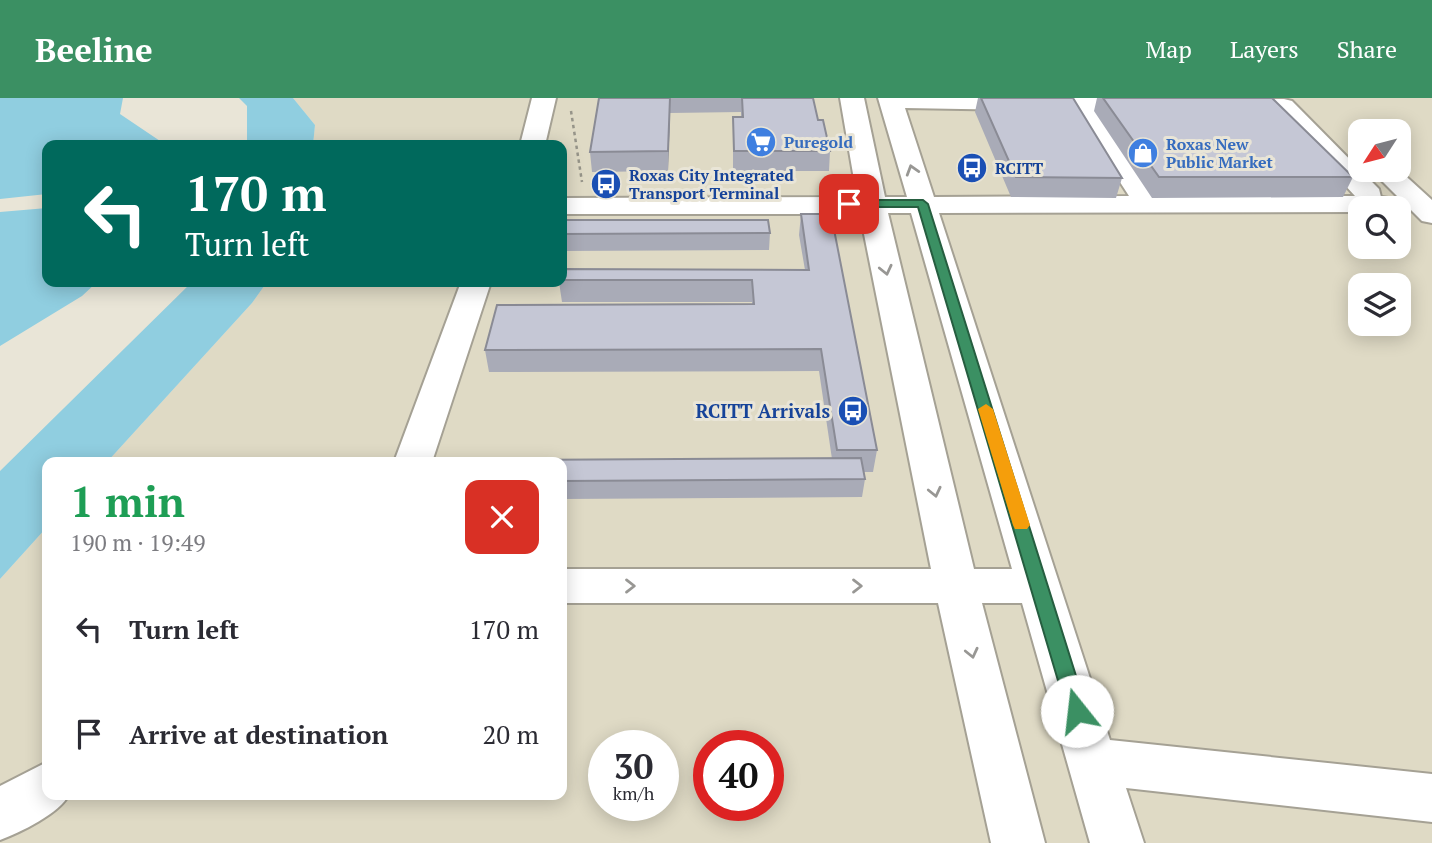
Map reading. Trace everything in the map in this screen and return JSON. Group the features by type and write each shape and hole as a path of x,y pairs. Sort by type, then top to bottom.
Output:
{"street":[{"path":"533,140 544,98"},
{"path":"852,98 871,204 956,586 1018,843"},
{"path":"567,206 871,204 923,204 1378,204 1284,106 891,100 923,204 1040,586 1117,843"},
{"path":"1081,104 1148,204"},
{"path":"1397,182 1432,215"},
{"path":"416,457 474,287"},
{"path":"567,586 1040,586"},
{"path":"1092,761 1432,798"},
{"path":"0,816 42,789"}],"path":[{"path":"570,103 582,183"}],"shaded area":[{"path":"293,98 1432,98 1432,843 0,843 0,579 42,533 42,800 567,800 567,457 112,457 252,303 263,287 567,287 567,140 314,140 315,125"}],"water":[{"path":"0,98 123,98 120,114 159,140 42,140 42,195 0,199"},
{"path":"239,98 293,98 315,125 314,140 247,140 247,106"},
{"path":"42,208 42,287 92,287 82,296 0,346 0,212"},
{"path":"187,287 263,287 252,303 112,457 42,457 42,533 0,579 0,471"}],"building":[{"path":"599,98 670,98 668,151 590,152"},
{"path":"742,98 813,98 818,120 823,120 830,151 734,151 733,117 743,117"},
{"path":"981,98 1073,98 1122,178 1016,177"},
{"path":"1103,98 1272,98 1348,172 1348,177 1159,177"},
{"path":"801,214 831,214 877,450 837,450 821,349 485,350 497,305 754,304 752,280 567,280 567,269 809,270"},
{"path":"567,220 768,220 770,233 567,234"},
{"path":"861,458 865,479 567,481 567,460"}],"slow traffic":[{"path":"986,409 1021,525"}],"place":[{"name":"Puregold","path":"761,142"},
{"name":"Roxas New Public Market","path":"1143,153"},
{"name":"RCITT","path":"972,168"},
{"name":"Roxas City Integrated Transport Terminal","path":"606,184"},
{"name":"RCITT Arrivals","path":"853,411"}],"route":[{"path":"849,204 923,204 1077,711"}]}
